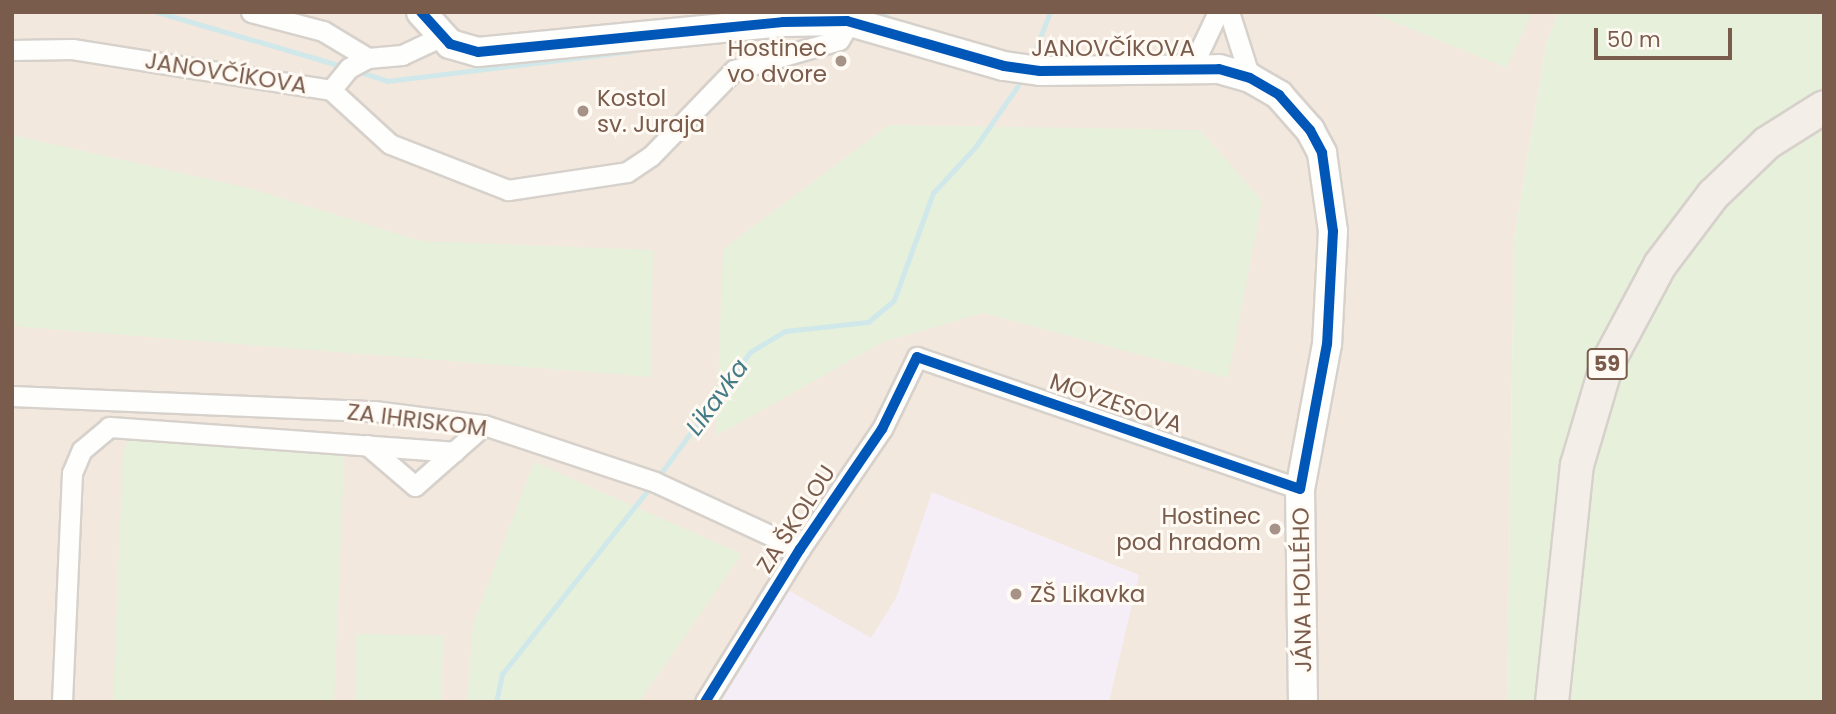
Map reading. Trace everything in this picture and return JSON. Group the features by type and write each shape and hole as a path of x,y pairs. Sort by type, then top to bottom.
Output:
{"main road":[{"name":"59","path":"1552,702 1577,465 1607,364 1638,301 1706,203 1768,143 1824,107"}],"street":[{"path":"251,12 323,31 368,58 402,55 440,37 421,12"},
{"path":"1191,69 1217,12"},
{"path":"1229,12 1250,78"},
{"path":"331,90 390,144 508,190 627,172 651,156 734,70 839,40 851,17"},
{"name":"JANOVČÍKOVA","path":"440,37 478,52 851,17 1009,66 1040,71 1219,69 1250,78"},
{"name":"JANOVČÍKOVA","path":"12,50 72,49 331,90 349,68 368,58"},
{"name":"JÁNA HOLLÉHO","path":"1250,78 1279,95 1310,130 1322,153 1333,231 1327,344 1300,489 1303,702"},
{"name":"MOYZESOVA","path":"917,357 1300,489"},
{"name":"ZA ŠKOLOU","path":"705,702 800,549 881,429 917,357"},
{"name":"ZA IHRISKOM","path":"12,396 374,411 484,425 655,482 800,549"},
{"path":"367,445 415,486 484,425"},
{"path":"62,702 72,473 82,450 109,427 454,452"}],"shaded area":[{"path":"12,12 1558,12 1546,45 1514,240 1507,702 12,702"},
{"name":"ZŠ Likavka","path":"932,492 1139,575 1109,702 721,702 788,590 871,638 896,598"}],"green space":[{"path":"1370,12 1532,12 1507,68"},
{"path":"1558,12 1824,12 1824,702 1507,702 1514,240 1546,45"},
{"path":"889,125 1200,130 1262,201 1228,378 983,313 883,342 716,436 723,249"},
{"path":"12,135 248,188 421,241 653,250 651,377 12,326"},
{"path":"142,433 337,449 344,461 334,702 113,702 123,451 130,439"},
{"path":"534,462 742,554 639,702 467,702 473,624"},
{"path":"356,634 443,636 442,702 355,702"}],"waterway":[{"path":"157,12 345,67"},
{"path":"872,18 888,12"},
{"name":"Likavka","path":"1031,60 1050,12"},
{"path":"354,70 387,81 632,51"},
{"name":"Likavka","path":"658,477 750,352 785,331 868,322 894,300 933,193 976,146 1023,78"},
{"name":"Likavka","path":"496,702 502,674 652,485"}],"cycle path":[{"path":"421,12 450,44 478,52 783,22 847,21 1004,66 1040,71 1219,69 1250,78 1279,95 1310,130 1322,153 1333,231 1327,344 1300,489 917,357 882,429 800,549 705,702"}],"place":[{"name":"Hostinec vo dvore","path":"841,61"},
{"name":"Kostol sv. Juraja","path":"583,111"},
{"name":"Hostinec pod hradom","path":"1275,529"},
{"name":"ZŠ Likavka","path":"1016,594"}]}
